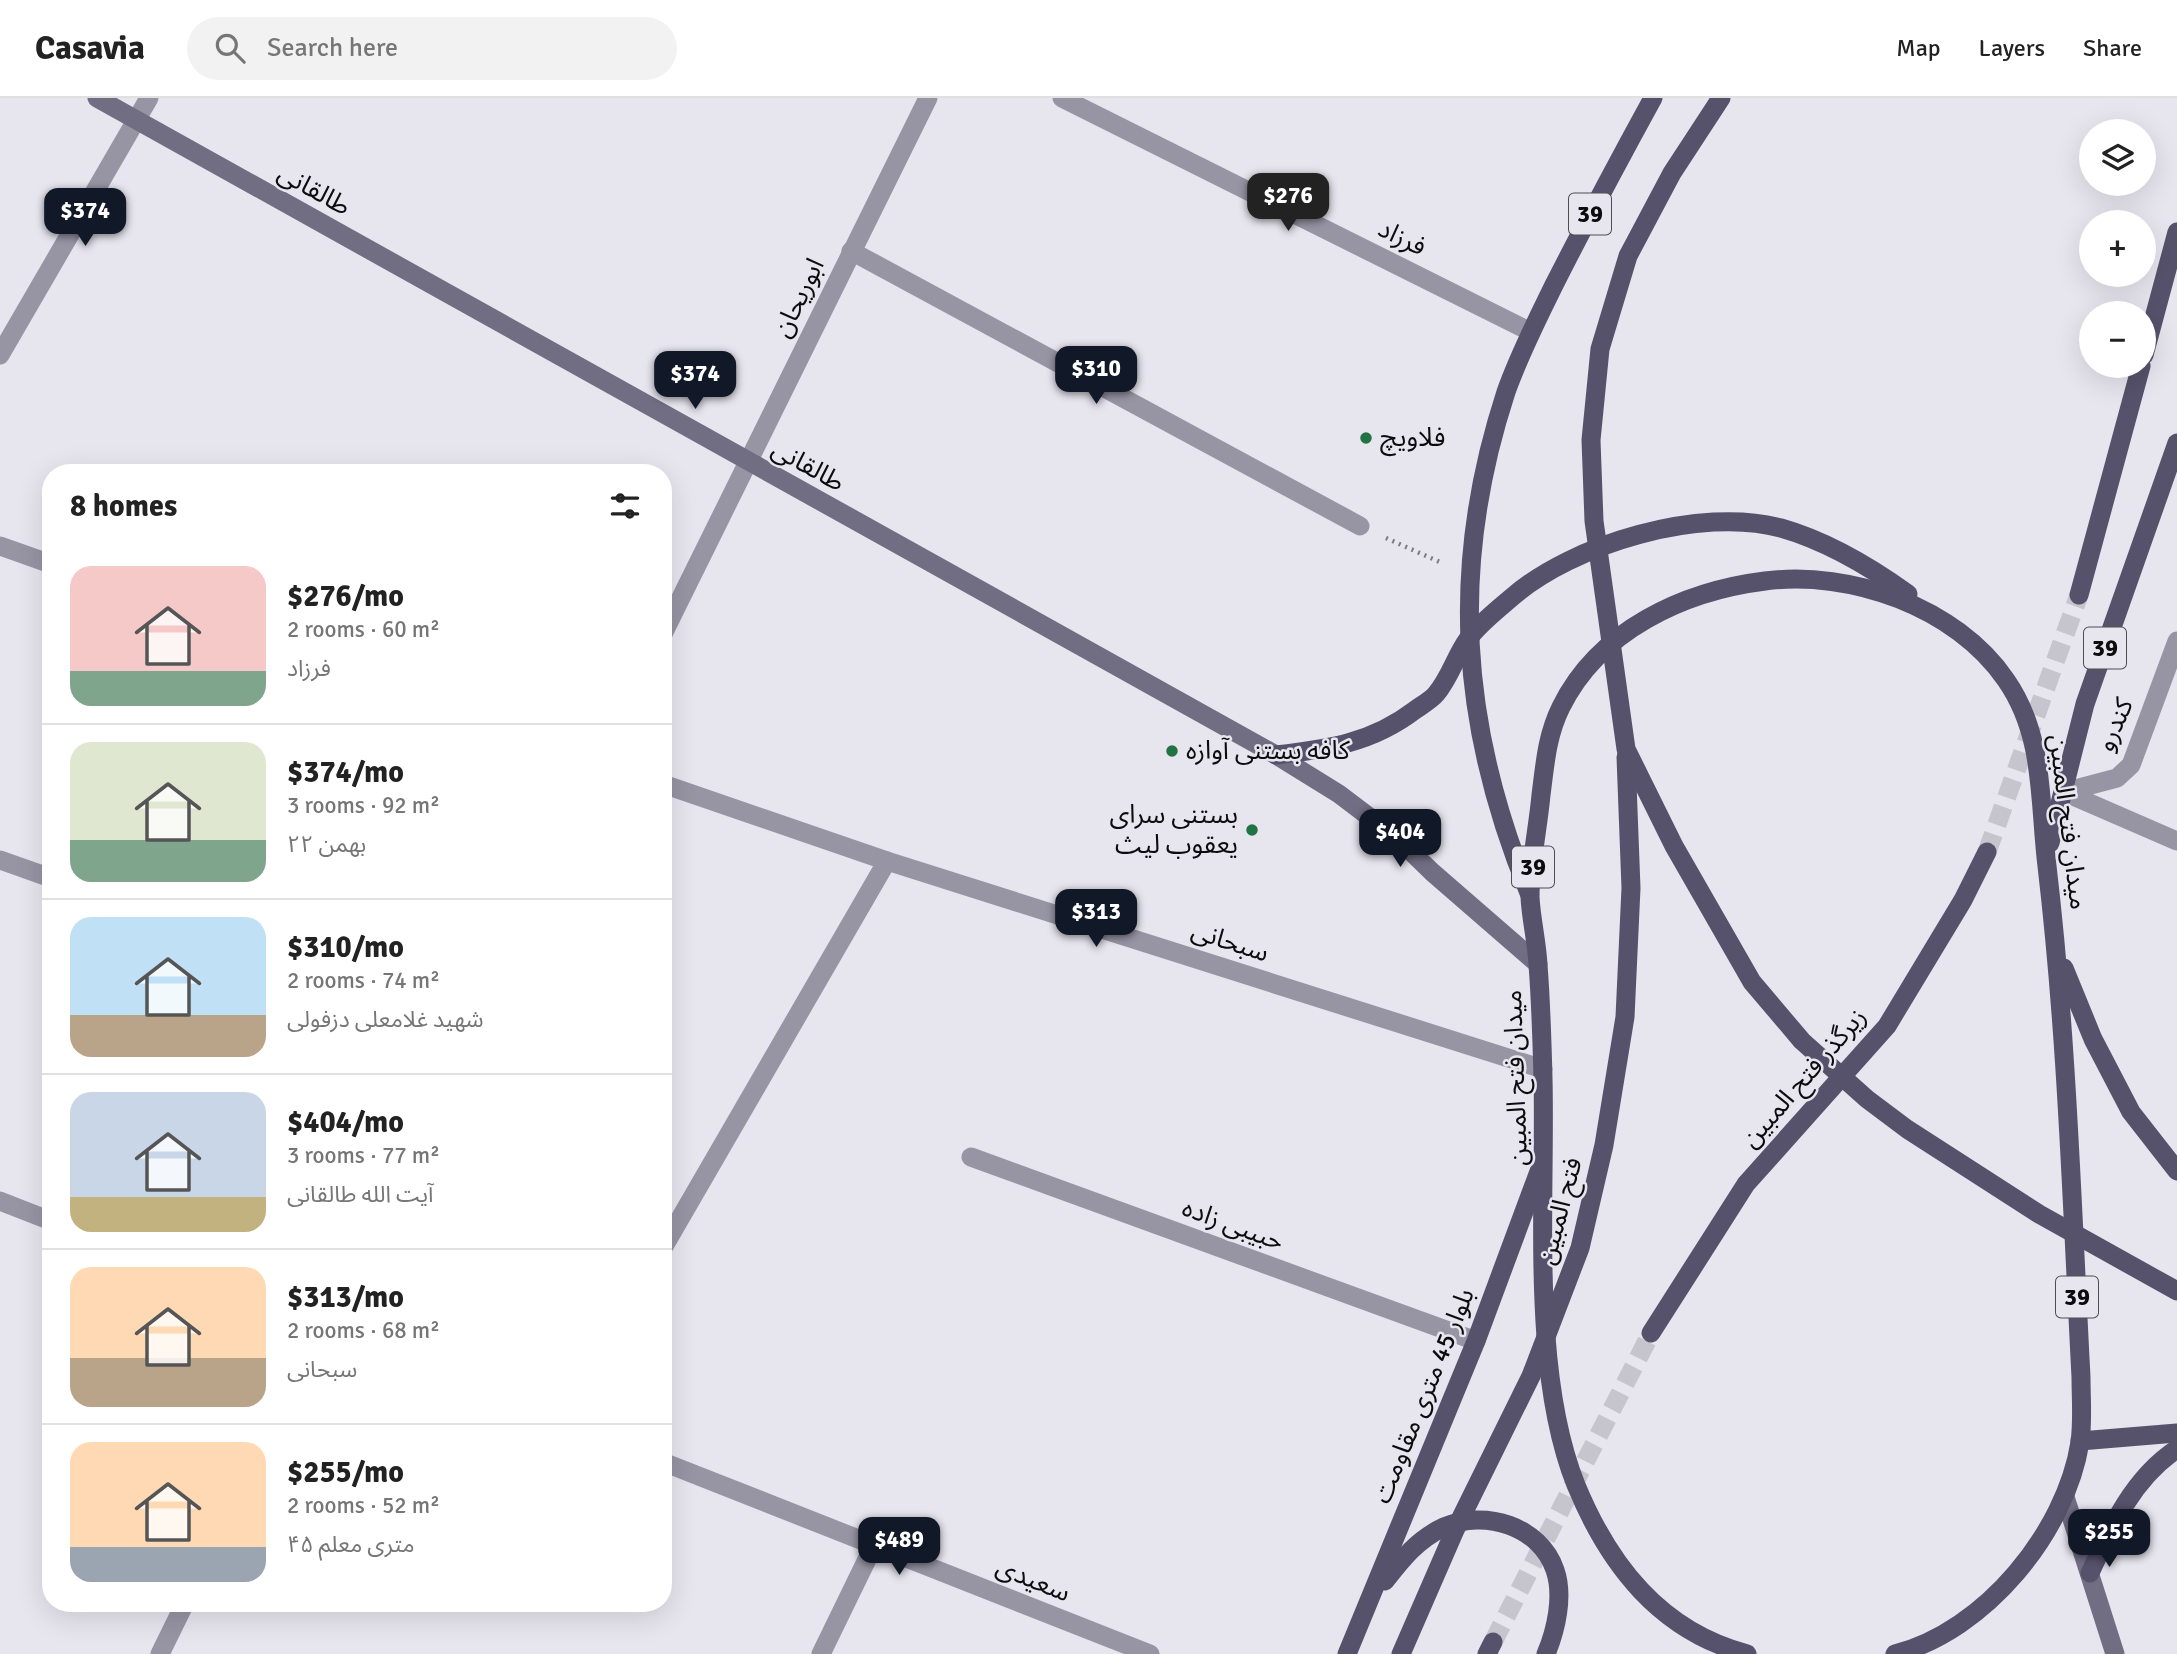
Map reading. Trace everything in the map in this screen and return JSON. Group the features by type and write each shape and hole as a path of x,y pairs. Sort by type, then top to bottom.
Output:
{"main road":[{"name":"طالقانی","path":"97,98 747,463 1276,755 1339,794 1397,838 1538,964"},
{"name":"39","path":"1530,895 1510,846 1481,744 1469,638 1470,575 1476,512 1489,450 1507,390 1531,332 1653,98"},
{"path":"1721,98 1672,173 1628,256 1600,349 1591,440 1594,521 1626,749 1674,846 1745,971 1802,1041 1867,1099 1907,1129 2039,1214 2177,1291"},
{"path":"2156,310 2177,232"},
{"path":"2079,595 2138,378"},
{"name":"39","path":"2046,857 2085,704 2177,443"},
{"path":"1276,755 1335,748 1368,739 1397,724 1436,694 1469,638 1513,596 1550,572 1590,552 1649,532 1728,522 1779,528 1818,542 1866,565 1940,617"},
{"name":"میدان فتح المبین","path":"1741,1653 1661,1613 1626,1577 1600,1534 1574,1481 1554,1400 1544,1294 1543,1069 1538,964 1530,895 1548,736 1563,701 1596,658 1642,620 1686,598 1728,585 1782,578 1878,591 1940,617 1967,637 2007,682 2033,735 2041,783 2046,857 2058,954 2081,1377 2080,1441 2065,1497 2040,1545 2010,1581 1973,1613 1935,1636 1895,1654"},
{"name":"فتح المبین","path":"1401,1654 1455,1530 1531,1376 1580,1248 1605,1145 1625,1017 1631,888 1626,749"},
{"name":"زیرگذر فتح المبین","path":"1651,1333 1746,1184 1886,1026 1963,900 1987,852"},
{"name":"39","path":"2058,954 2093,1039 2131,1112 2177,1171"},
{"name":"بلوار 45 متری مقاومت","path":"1347,1654 1476,1342 1545,1156"},
{"path":"2080,1441 2177,1433"},
{"path":"2090,1573 2118,1513 2144,1479 2177,1450"},
{"path":"2065,1497 2115,1654"},
{"path":"1372,1597 1409,1551 1428,1536 1446,1526 1468,1521 1504,1523 1536,1541 1547,1553 1556,1571 1558,1605 1546,1654"},
{"path":"1712,1654 1741,1653"}],"street":[{"path":"0,355 149,98"},
{"name":"ابوریحان","path":"672,616 928,98"},
{"name":"فرزاد","path":"1062,98 1531,332"},
{"path":"851,251 1360,526"},
{"path":"0,546 42,561"},
{"name":"کندرو","path":"2064,792 2117,778 2131,765 2177,640"},
{"name":"سبحانی","path":"672,787 887,862 1543,1069"},
{"path":"2064,792 2177,841"},
{"path":"0,860 42,875"},
{"path":"672,1232 887,862"},
{"name":"حبیبی زاده","path":"971,1157 1476,1342"},
{"path":"0,1201 42,1217"},
{"name":"سعیدی","path":"672,1466 1150,1654"},
{"path":"821,1654 874,1545"},
{"path":"160,1654 181,1612"}],"path":[{"path":"1360,526 1470,575"}],"tunnel":[{"path":"1987,852 2079,595"},
{"path":"1493,1642 1651,1333"}],"place":[{"name":"فلاویچ","path":"1366,438"},
{"name":"کافه بستنی آوازه","path":"1172,751"},
{"name":"بستنی سرای یعقوب لیث","path":"1252,830"}]}
